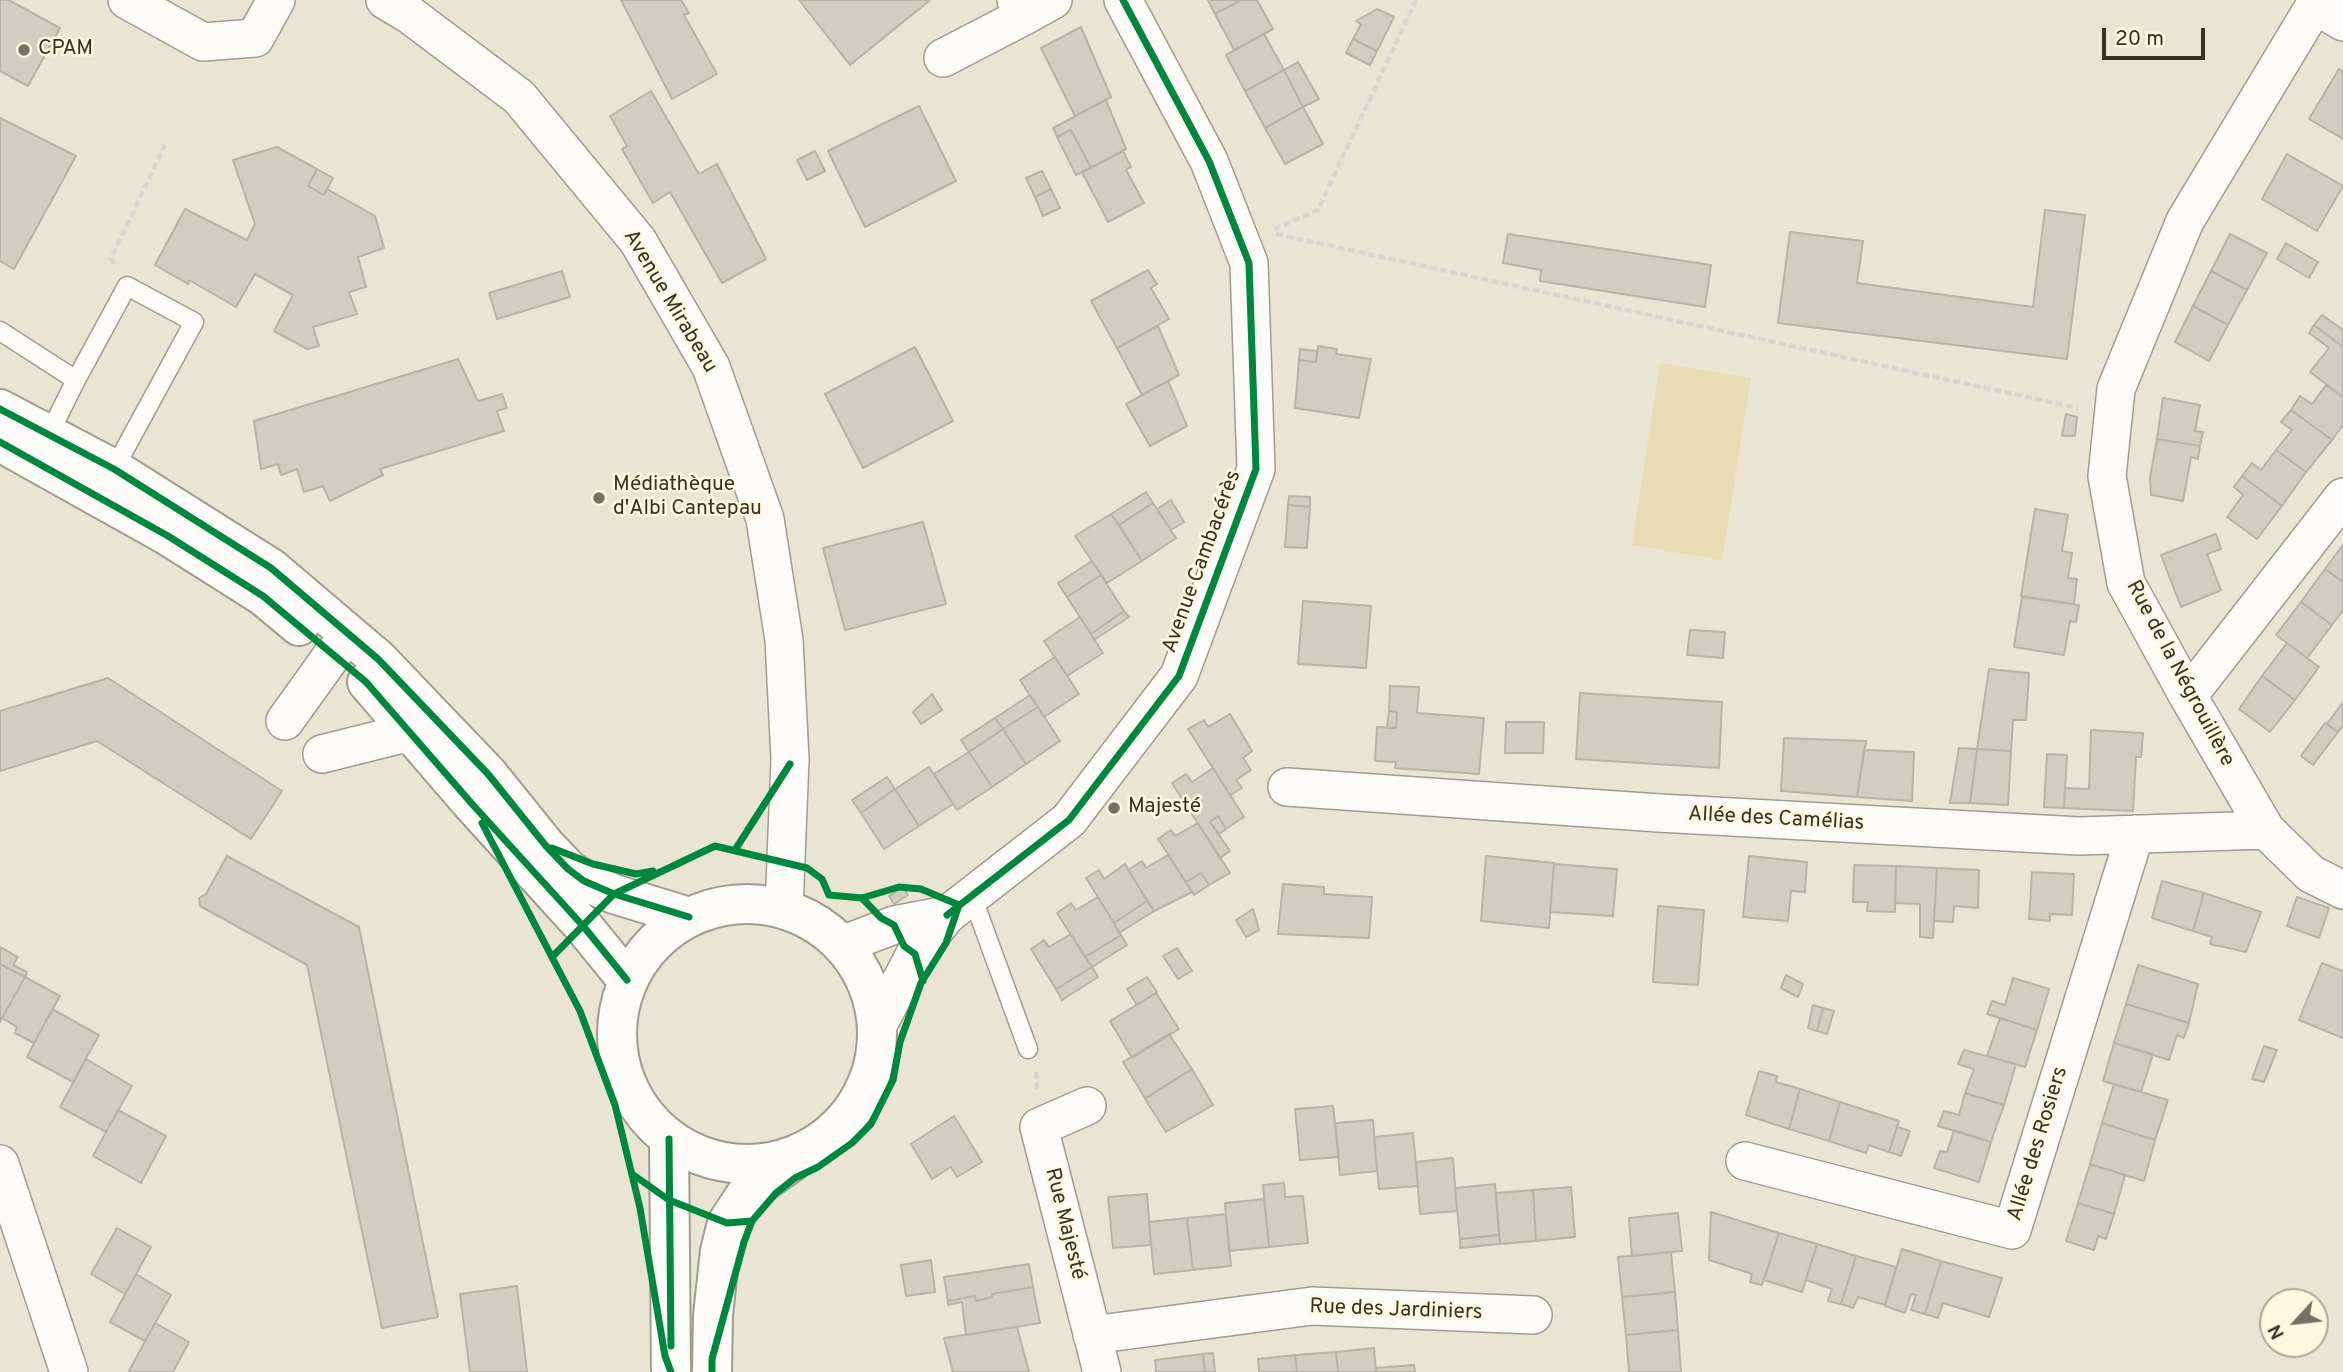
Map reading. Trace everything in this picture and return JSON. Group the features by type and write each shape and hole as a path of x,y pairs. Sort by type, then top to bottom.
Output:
{"main road":[{"path":"0,409 114,469 271,568 378,659 488,774 546,846 584,881 614,894 689,917"},
{"path":"0,443 168,536 263,596 366,682 561,901 627,981"},
{"path":"712,1372 713,1315 720,1251 727,1223 746,1194 812,1147 840,1125 861,1097 874,1063 877,1027 872,997 860,969 842,945 805,917 784,909 751,903 719,906 689,917 663,933 643,954 627,981 617,1023 620,1067 639,1107 669,1139 703,1157 740,1165 777,1161 812,1147"},
{"path":"669,1139 671,1372"}],"street":[{"path":"127,0 203,42 254,38 276,0"},
{"name":"Avenue Mirabeau","path":"385,0 410,15 519,97 638,241 711,367 765,519 784,640 790,759 784,909"},
{"name":"Avenue Cambacérès","path":"877,1027 915,954 959,905 1069,820 1179,676 1256,469 1249,263 1209,161 1123,0"},
{"path":"943,58 1031,5"},
{"name":"Rue de la Négrouillère","path":"2325,9 2185,221 2116,389 2107,476 2126,583 2188,696 2266,831 2311,874 2343,890"},
{"path":"2188,696 2343,497"},
{"path":"285,721 333,654"},
{"path":"322,754 410,732"},
{"name":"Allée des Camélias","path":"1287,787 1673,814 2078,836 2266,831"},
{"name":"Allée des Rosiers","path":"1745,1161 2012,1230 2135,834"},
{"name":"Avenue Cambacérès","path":"842,945 894,925 959,905"},
{"name":"Rue Majesté","path":"1087,1106 1039,1127 1102,1372"},
{"path":"0,1164 69,1372"},
{"name":"Rue des Jardiniers","path":"1092,1335 1312,1306 1533,1315"}],"lane":[{"path":"48,436 127,286 194,322 114,469"},
{"path":"0,331 76,380"},
{"path":"959,905 1028,1049"}],"path":[{"path":"1416,0 1318,209 1265,232 2113,415"},
{"path":"127,286 111,258 164,145"}],"shaded area":[{"path":"1660,363 1751,378 1722,560 1632,545"}],"building":[{"name":"CPAM","path":"0,0 9,0 60,28 28,86 0,71"},
{"path":"621,0 681,0 689,13 684,15 717,74 672,99"},
{"path":"799,0 928,0 929,1 850,65"},
{"path":"1208,0 1241,0 1215,14"},
{"path":"1241,0 1257,0 1273,29 1234,50 1215,14"},
{"path":"1377,9 1394,17 1377,51 1353,39 1361,24 1356,21"},
{"path":"1081,27 1111,97 1075,116 1041,48"},
{"path":"1264,34 1284,70 1245,91 1226,55"},
{"path":"1353,39 1377,51 1370,65 1346,53"},
{"path":"1298,62 1319,99 1303,107 1284,70"},
{"path":"2339,69 2343,72 2343,139 2309,119"},
{"path":"1284,70 1303,107 1265,128 1245,91"},
{"path":"651,91 699,174 717,164 766,259 722,283 670,192 653,203 622,149 627,146 610,116"},
{"path":"1106,100 1126,149 1091,168 1071,130 1057,137 1053,128"},
{"path":"919,106 956,181 865,227 828,151"},
{"path":"1303,107 1323,144 1285,164 1265,128"},
{"path":"0,118 76,156 14,269 0,261"},
{"path":"1071,130 1091,168 1076,175 1057,137"},
{"path":"277,147 317,169 308,186 324,195 327,189 375,216 384,248 358,257 366,287 349,292 357,314 313,327 319,346 307,349 274,331 293,295 255,274 236,307 189,280 188,284 155,265 185,209 247,240 255,224 233,160"},
{"path":"815,151 825,171 807,180 797,160"},
{"path":"1123,151 1131,167 1126,170 1144,203 1108,222 1082,172"},
{"path":"2287,154 2343,186 2317,231 2262,199"},
{"path":"317,169 333,178 324,195 308,186"},
{"path":"1042,171 1051,189 1035,197 1026,178"},
{"path":"1051,189 1060,208 1043,216 1035,197"},
{"path":"2045,210 2085,215 2067,359 1778,323 1790,232 1863,241 1857,283 2033,307"},
{"path":"1508,234 1711,265 1705,307 1540,281 1541,270 1503,263"},
{"path":"2230,234 2267,253 2247,290 2211,271"},
{"path":"2286,243 2318,262 2309,278 2277,259"},
{"path":"1148,270 1157,284 1151,288 1169,319 1117,348 1091,301"},
{"path":"562,271 570,297 497,319 489,293"},
{"path":"2211,271 2247,290 2228,325 2193,306"},
{"path":"2193,306 2228,325 2209,361 2175,342"},
{"path":"2322,315 2343,330 2343,347 2314,325"},
{"path":"2314,325 2343,347 2343,397 2310,372 2329,348 2309,333"},
{"path":"1158,326 1179,375 1142,395 1117,348"},
{"path":"1318,346 1337,349 1336,354 1371,359 1359,418 1295,408 1299,360 1316,362"},
{"path":"915,347 953,421 863,468 825,394"},
{"path":"1300,349 1317,351 1316,362 1299,360"},
{"path":"458,359 478,401 502,394 507,408 497,411 504,431 380,469 383,475 330,501 323,486 304,492 297,469 281,475 278,464 261,469 254,421"},
{"path":"1168,381 1187,426 1150,446 1126,404"},
{"path":"2326,385 2343,397 2343,425 2332,440 2291,410 2300,396 2312,404"},
{"path":"2163,398 2200,405 2195,431 2203,432 2200,446 2157,439"},
{"path":"2291,410 2332,440 2306,472 2276,450 2292,430 2281,422"},
{"path":"2066,414 2077,417 2075,436 2062,436"},
{"path":"2157,439 2200,446 2198,459 2191,457 2183,501 2151,495 2150,478"},
{"path":"2276,450 2306,472 2282,506 2242,476 2252,463 2261,470"},
{"path":"2242,476 2282,506 2257,539 2227,517 2243,495 2234,487"},
{"path":"1146,492 1153,503 1119,525 1111,514"},
{"path":"1289,496 1310,497 1310,507 1288,505"},
{"path":"1171,500 1184,522 1171,530 1157,509"},
{"path":"1153,503 1176,538 1142,561 1119,525"},
{"path":"1288,505 1310,507 1307,548 1285,547"},
{"path":"2035,509 2068,515 2062,551 2072,553 2068,578 2077,579 2074,604 2021,596"},
{"path":"1111,514 1142,561 1107,583 1075,536"},
{"path":"923,522 946,604 845,630 823,548"},
{"path":"2216,534 2221,549 2207,554 2221,590 2181,607 2161,555"},
{"path":"2343,545 2343,582 2325,569"},
{"path":"1092,561 1101,575 1067,597 1058,583"},
{"path":"2325,569 2343,582 2343,610 2332,625 2301,602"},
{"path":"1101,575 1124,611 1091,634 1067,597"},
{"path":"2022,597 2079,605 2076,622 2070,621 2064,655 2014,647"},
{"path":"1303,601 1371,606 1366,668 1298,664"},
{"path":"2301,602 2332,625 2307,658 2276,635"},
{"path":"1124,611 1129,617 1094,640 1091,634"},
{"path":"1080,617 1103,653 1067,676 1044,641"},
{"path":"1690,630 1725,632 1723,658 1687,655"},
{"path":"2287,643 2319,667 2295,700 2262,676"},
{"path":"1055,657 1079,694 1044,717 1020,680"},
{"path":"1989,669 2029,673 2026,720 2013,720 2011,751 1977,749"},
{"path":"2262,676 2295,700 2270,732 2239,709"},
{"path":"108,678 282,791 251,839 97,741 0,771 0,711"},
{"path":"1390,686 1419,687 1417,713 1484,718 1479,774 1395,768 1396,762 1375,761 1377,727 1396,728 1397,712 1389,711"},
{"path":"1580,693 1722,702 1719,768 1576,759"},
{"path":"932,694 942,710 921,724 913,712"},
{"path":"1030,695 1038,707 1003,729 995,718"},
{"path":"2343,702 2343,726 2338,732 2327,724"},
{"path":"1038,707 1060,741 1026,764 1003,729"},
{"path":"1389,711 1397,712 1396,728 1387,728"},
{"path":"1230,714 1252,751 1243,758 1251,770 1236,780 1242,788 1230,795 1188,729 1204,720 1208,727"},
{"path":"995,718 1003,729 969,752 961,740"},
{"path":"1506,722 1544,722 1543,753 1505,753"},
{"path":"2325,723 2338,732 2313,765 2301,756"},
{"path":"1003,729 1026,764 992,787 969,752"},
{"path":"2091,730 2143,733 2141,757 2136,757 2133,811 2064,808 2065,788 2089,789"},
{"path":"1784,738 1866,741 1857,797 1781,791"},
{"path":"1959,748 1977,749 1970,803 1950,803"},
{"path":"1977,749 2011,751 2008,805 1970,803"},
{"path":"1864,750 1914,752 1912,801 1857,797"},
{"path":"969,752 992,787 957,810 934,774"},
{"path":"2047,754 2067,755 2064,808 2044,807"},
{"path":"929,767 953,804 919,826 895,789"},
{"path":"1213,768 1244,817 1226,829 1218,816 1210,822 1230,851 1220,858 1172,783 1186,774 1192,782"},
{"path":"887,777 895,789 861,813 852,800"},
{"path":"895,789 919,826 884,849 861,813"},
{"path":"1218,816 1226,829 1219,834 1210,822"},
{"path":"1198,823 1230,873 1209,885 1201,873 1186,882 1158,839 1171,830 1175,836"},
{"path":"1168,855 1192,892 1154,911 1128,870 1142,861 1146,868"},
{"path":"227,856 359,927 438,1317 382,1328 307,965 200,906 199,898 206,894"},
{"path":"1486,856 1554,863 1549,928 1481,921"},
{"path":"1749,856 1807,862 1805,892 1791,891 1788,921 1743,917"},
{"path":"1125,864 1147,901 1114,923 1086,878 1099,870 1104,879"},
{"path":"1554,864 1617,869 1613,916 1550,912"},
{"path":"1854,865 1896,866 1895,912 1867,911 1868,902 1853,902"},
{"path":"1896,866 1937,868 1933,938 1920,937 1920,904 1895,903"},
{"path":"1937,868 1979,870 1978,908 1954,906 1953,922 1934,921"},
{"path":"2032,872 2074,874 2072,915 2050,914 2050,921 2029,919"},
{"path":"1201,873 1209,885 1194,895 1186,882"},
{"path":"2162,881 2204,893 2193,931 2152,918"},
{"path":"1283,884 1324,887 1324,894 1372,897 1369,938 1278,934"},
{"path":"903,887 908,895 894,904 889,896"},
{"path":"2204,893 2261,912 2246,952 2210,944 2212,937 2193,931"},
{"path":"1098,897 1121,935 1085,957 1057,913 1071,903 1076,910"},
{"path":"2297,897 2329,908 2319,938 2287,926"},
{"path":"1147,901 1154,911 1119,933 1114,923"},
{"path":"1658,906 1704,910 1698,985 1653,982"},
{"path":"1253,909 1259,930 1246,937 1236,920"},
{"path":"1071,934 1092,967 1056,989 1031,949 1044,940 1049,947"},
{"path":"1121,935 1127,945 1092,967 1085,957"},
{"path":"0,947 18,957 13,965 27,972 25,977 0,964"},
{"path":"1177,948 1192,971 1178,979 1163,956"},
{"path":"2322,963 2343,971 2343,1038 2299,1020"},
{"path":"0,964 25,977 0,1022"},
{"path":"2138,965 2198,984 2189,1023 2126,1004"},
{"path":"1092,967 1098,977 1062,1000 1056,989"},
{"path":"1786,975 1803,984 1798,997 1781,988"},
{"path":"25,977 60,996 34,1043 15,1033 17,1027 2,1018"},
{"path":"1147,977 1157,992 1137,1005 1127,989"},
{"path":"2013,978 2049,989 2037,1030 1987,1014 1992,1001 2005,1005"},
{"path":"1156,993 1179,1029 1132,1058 1110,1021"},
{"path":"2126,1004 2189,1023 2184,1038 2177,1035 2169,1060 2114,1043"},
{"path":"1813,1005 1823,1008 1817,1031 1808,1028"},
{"path":"1823,1008 1834,1011 1827,1034 1817,1031"},
{"path":"52,1009 99,1035 73,1082 27,1057"},
{"path":"2000,1018 2037,1030 2025,1067 1987,1056"},
{"path":"1169,1034 1192,1069 1145,1098 1123,1062"},
{"path":"2114,1043 2153,1054 2141,1092 2103,1081"},
{"path":"2264,1046 2277,1050 2264,1082 2252,1079"},
{"path":"1964,1050 2016,1064 2004,1105 1965,1093 1974,1069 1958,1064"},
{"path":"86,1059 132,1086 106,1132 60,1107"},
{"path":"1192,1069 1213,1105 1166,1132 1145,1099"},
{"path":"1759,1071 1777,1076 1776,1082 1800,1089 1789,1129 1746,1115"},
{"path":"2114,1084 2168,1100 2155,1140 2102,1123"},
{"path":"1800,1089 1840,1102 1829,1141 1789,1129"},
{"path":"1965,1093 2004,1105 1991,1142 1938,1126 1944,1111 1959,1115"},
{"path":"1840,1102 1899,1121 1889,1152 1869,1145 1866,1153 1829,1141"},
{"path":"1333,1106 1339,1157 1300,1160 1295,1109"},
{"path":"118,1110 166,1136 141,1183 93,1156"},
{"path":"954,1116 982,1162 957,1177 951,1167 932,1179 911,1144"},
{"path":"1373,1120 1377,1171 1340,1175 1335,1123"},
{"path":"2102,1123 2155,1140 2144,1181 2090,1164"},
{"path":"1897,1127 1910,1131 1901,1156 1889,1152"},
{"path":"1954,1130 1991,1142 1979,1182 1934,1168 1940,1151 1947,1152"},
{"path":"1413,1133 1418,1186 1379,1189 1374,1137"},
{"path":"1453,1158 1457,1211 1420,1214 1416,1162"},
{"path":"2090,1164 2125,1175 2114,1214 2078,1203"},
{"path":"1284,1183 1285,1197 1303,1196 1308,1243 1269,1247 1263,1185"},
{"path":"1495,1184 1499,1235 1460,1239 1455,1188"},
{"path":"1571,1187 1575,1237 1536,1241 1533,1190"},
{"path":"1533,1190 1536,1241 1500,1244 1496,1193"},
{"path":"1147,1194 1151,1245 1113,1248 1108,1197"},
{"path":"1264,1199 1269,1247 1229,1251 1225,1203"},
{"path":"2078,1203 2114,1214 2106,1239 2098,1236 2094,1250 2066,1241"},
{"path":"1711,1212 1779,1233 1762,1285 1750,1282 1752,1274 1709,1260"},
{"path":"1678,1213 1682,1251 1632,1256 1629,1218"},
{"path":"1226,1214 1231,1266 1193,1270 1187,1218"},
{"path":"1187,1218 1193,1270 1154,1274 1149,1222"},
{"path":"117,1228 151,1247 125,1294 91,1274"},
{"path":"1779,1233 1817,1244 1802,1292 1764,1280"},
{"path":"1499,1235 1500,1244 1460,1248 1460,1239"},
{"path":"1817,1244 1856,1256 1841,1304 1828,1301 1832,1289 1806,1280"},
{"path":"1902,1249 1941,1261 1925,1314 1911,1310 1916,1295 1911,1294 1905,1313 1885,1306"},
{"path":"1671,1252 1675,1292 1622,1297 1618,1257"},
{"path":"1856,1256 1896,1267 1885,1305 1858,1297 1853,1308 1841,1304"},
{"path":"931,1260 935,1292 906,1296 901,1265"},
{"path":"1941,1261 2002,1278 1989,1317 1943,1303 1938,1318 1925,1314"},
{"path":"1029,1264 1033,1287 992,1294 992,1297 976,1301 975,1296 948,1301 944,1277"},
{"path":"136,1274 171,1295 145,1341 110,1322"},
{"path":"517,1286 527,1372 470,1372 460,1294"},
{"path":"1033,1287 1040,1323 966,1335 962,1302 948,1305 948,1301 975,1296 976,1301 992,1297 992,1294"},
{"path":"1675,1292 1678,1330 1626,1335 1622,1297"},
{"path":"155,1323 189,1342 173,1372 129,1371"},
{"path":"1017,1327 1029,1372 953,1372 944,1338"},
{"path":"1678,1330 1681,1372 1629,1372 1626,1335"},
{"path":"1374,1348 1376,1372 1338,1372 1336,1352"},
{"path":"1336,1352 1338,1372 1297,1372 1295,1355"},
{"path":"1213,1353 1215,1372 1205,1372 1203,1354"},
{"path":"1203,1354 1205,1372 1156,1372 1155,1360"},
{"path":"1295,1355 1297,1372 1259,1372 1258,1359"},
{"path":"1414,1365 1415,1372 1376,1372 1376,1368"}],"cycle path":[{"path":"947,915 1069,820 1179,676 1256,469 1249,263 1209,161 1123,0"},
{"path":"0,409 114,469 271,568 378,659 488,774 546,846 584,881 614,894 689,917"},
{"path":"0,442 168,536 263,596 366,682 584,927 627,980"},
{"path":"735,850 790,764"},
{"path":"482,823 580,1011 615,1105 640,1208 665,1356 671,1372"},
{"path":"553,956 614,894 715,846 807,868 822,879 829,895 862,898 899,887 921,889 959,905 946,943 921,983 900,1042 893,1080 871,1124 852,1143 776,1193 752,1221 712,1359 712,1372"},
{"path":"552,848 593,864 636,874 653,871"},
{"path":"862,898 881,918 894,925 904,946 915,954 923,981"},
{"path":"669,1139 671,1346"},
{"path":"632,1174 669,1200 727,1223 752,1221"}],"place":[{"name":"CPAM","path":"24,50"},
{"name":"Médiathèque d'Albi Cantepau","path":"599,498"},
{"name":"Majesté","path":"1114,808"}]}
